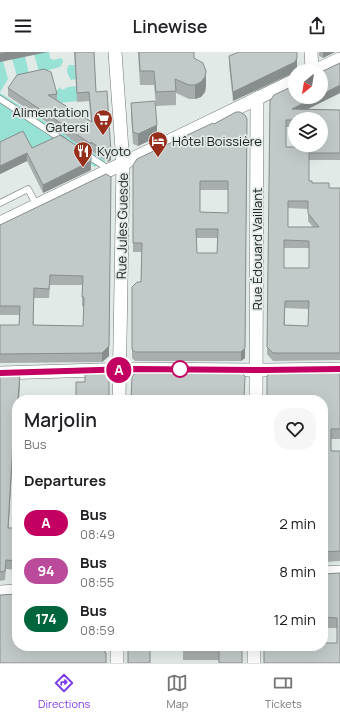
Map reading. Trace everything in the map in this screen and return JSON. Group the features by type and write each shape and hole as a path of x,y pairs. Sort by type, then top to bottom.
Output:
{"street":[{"name":"Rue Jules Guesde","path":"115,52 123,164 119,395"},
{"path":"311,52 312,64"},
{"path":"326,64 340,59"},
{"path":"0,223 288,83"},
{"name":"Rue Édouard Vaillant","path":"256,395 257,98"},
{"path":"0,373 120,370 340,369"},
{"path":"328,573 340,572"},
{"path":"0,592 12,591"},
{"path":"117,651 117,663"},
{"path":"254,651 254,663"}],"lane":[{"path":"0,99 70,144"},
{"path":"76,148 110,170"},
{"path":"0,203 28,189 37,206"}],"green space":[{"path":"49,52 50,58 53,60 61,58 63,62 60,67 39,72 34,54"},
{"path":"25,56 29,74 17,76 12,59"},
{"path":"0,61 3,61 8,79 0,92"},
{"path":"69,65 76,65 77,79 71,80 67,71"},
{"path":"77,86 78,101 60,103 51,97 60,87 62,90 68,87"},
{"path":"0,93 106,161 95,167 59,144 44,151 0,147"}],"building":[{"path":"75,52 94,52 96,92 107,91 111,152 108,153 91,142 91,144 8,88 17,75 44,69 51,72 57,94 48,95 92,122 89,92 77,93"},
{"path":"139,52 194,52 194,58 203,63 206,71 205,77 201,82 195,85 189,85 175,79 176,91 156,92 154,71 140,71"},
{"path":"239,52 297,52 295,62 288,64 288,65 233,92 229,56"},
{"path":"340,63 340,85 328,91 328,69"},
{"path":"288,88 288,104 302,104 292,109 340,110 340,153 309,153 309,181 312,181 312,183 329,183 329,188 340,188 340,353 273,353 267,347 270,101 274,95","holes":["288,201 308,201 308,213 319,227 288,227","284,240 309,241 309,268 284,268","285,301 309,301 308,326 284,325"]},
{"path":"155,101 157,125 138,134 133,132 131,103"},
{"path":"236,112 240,112 245,115 247,119 245,348 241,352 135,352 132,349 132,287 137,282 141,282 142,243 133,243 133,165 137,159 213,123 214,124","holes":["200,181 228,181 228,213 200,212","196,229 218,229 217,253 197,253"]},
{"path":"23,131 32,148 60,135 91,155 91,161 43,185 27,153 0,166 0,142"},
{"path":"106,174 111,177 109,346 102,353 0,354 0,325 19,325 20,306 0,306 0,225","holes":["50,275 83,276 83,326 33,325 34,288 49,289"]},
{"path":"340,369 340,429 331,429 331,451 340,451 340,551 328,552 328,395 267,395 267,376 272,370"},
{"path":"85,372 105,372 109,376 109,395 76,395 76,382 85,382"},
{"path":"241,372 245,376 244,395 131,395 132,377 135,373"},
{"path":"0,373 20,373 18,395 12,395 12,459 8,528 12,528 12,561 6,560 5,571 0,572"},
{"path":"340,573 340,663 264,663 264,651 328,651 328,643 337,643 337,618 328,617 328,574"},
{"path":"12,594 12,651 105,651 106,663 0,663 0,595"},
{"path":"128,651 150,651 150,663 128,663"},
{"path":"219,651 242,651 242,663 219,663"}],"bus line":[{"name":"A","path":"0,373 132,369 340,369"}],"place":[{"name":"Alimentation Gatersi","path":"103,136"},
{"name":"Hôtel Boissière","path":"158,158"},
{"name":"Kyoto","path":"83,168"}]}
